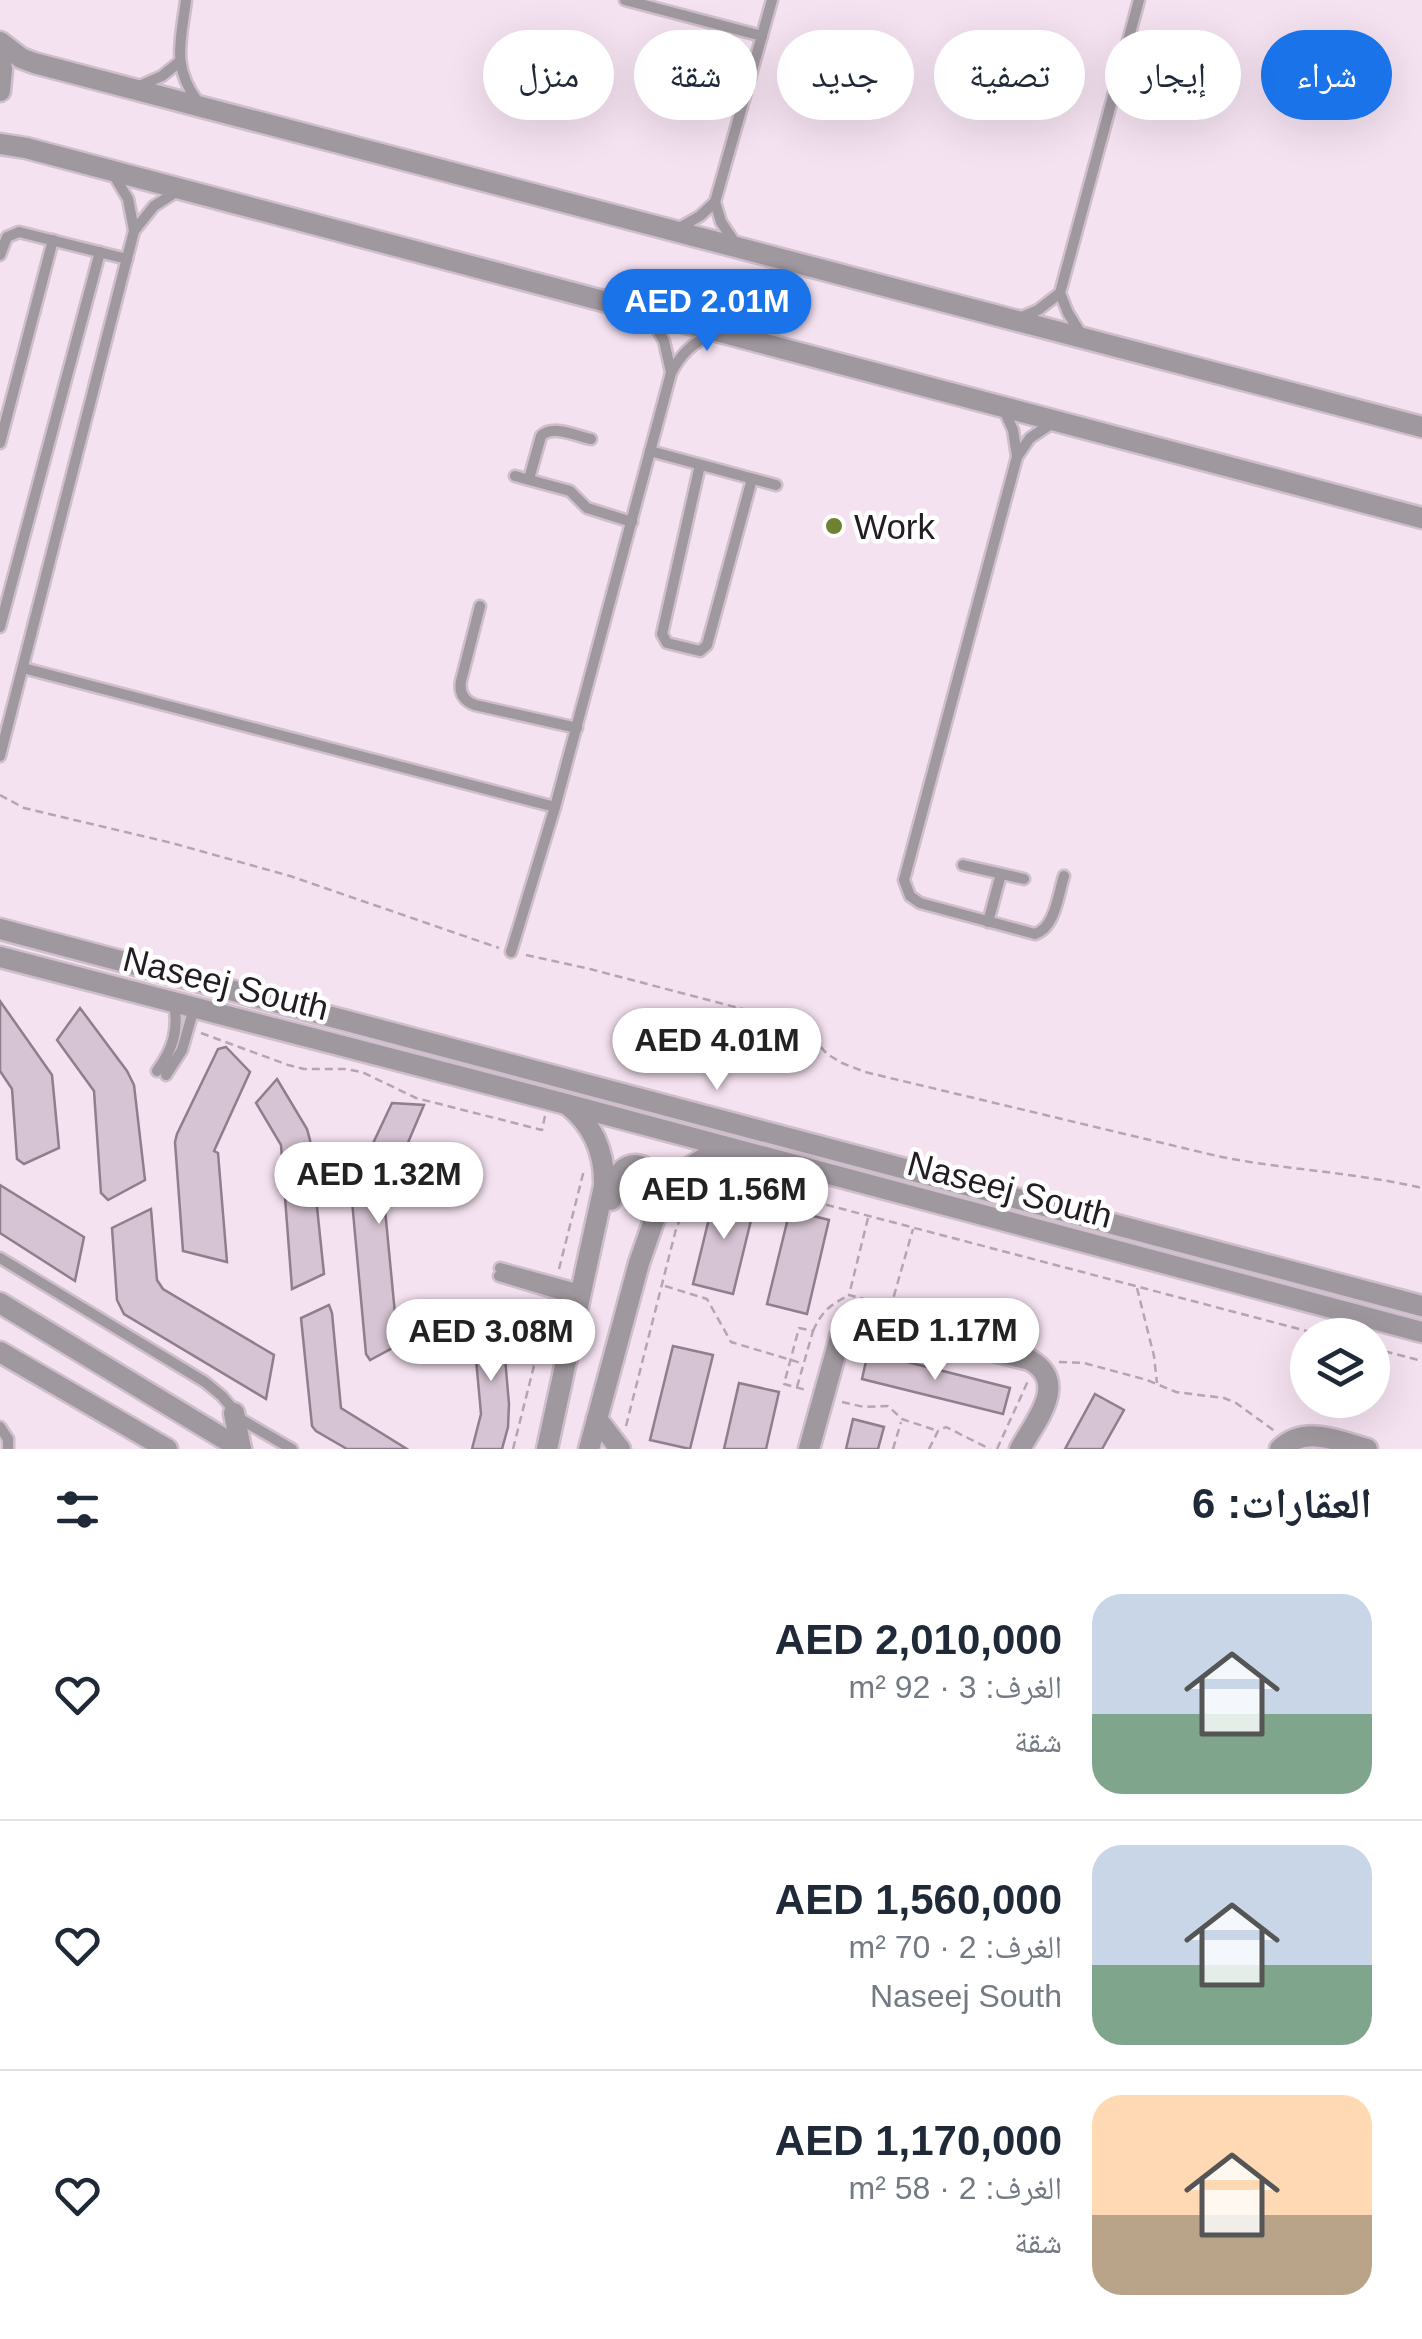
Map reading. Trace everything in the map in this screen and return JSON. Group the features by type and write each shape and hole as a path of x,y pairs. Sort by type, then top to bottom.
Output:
{"street":[{"path":"0,42 34,63 1422,427"},
{"path":"0,58 0,91"},
{"path":"0,144 111,170 1422,518"},
{"path":"0,929 1422,1306"},
{"name":"Naseej South","path":"0,958 186,1013 566,1104 1422,1332"},
{"path":"547,1449 604,1186 604,1163 592,1130 566,1104"},
{"path":"589,1449 659,1206 670,1186 694,1163 723,1146"},
{"path":"591,1246 603,1226 619,1175 632,1165 644,1167 654,1181 646,1221 647,1240"},
{"path":"0,1303 241,1449"},
{"path":"809,1449 840,1337 848,1326 863,1320 1030,1360 1042,1368 1050,1386 1047,1400 1020,1449"},
{"path":"0,1352 167,1449"},
{"path":"234,1413 241,1449"},
{"path":"597,1419 623,1441"},
{"path":"1284,1445 1302,1436 1318,1436 1368,1449"}],"lane":[{"path":"186,0 178,62 184,82 202,107"},
{"path":"625,0 762,36"},
{"path":"738,248 721,222 715,202 772,0"},
{"path":"1085,338 1060,293 1139,0"},
{"path":"133,88 153,81 178,62"},
{"path":"111,170 128,199 134,231"},
{"path":"0,756 134,231 154,206 182,190"},
{"path":"674,230 715,202"},
{"path":"0,255 4,242 15,232 23,232 127,259"},
{"path":"0,443 54,240"},
{"path":"0,628 100,252"},
{"path":"1013,320 1038,310 1060,293"},
{"path":"647,313 664,341 671,372"},
{"path":"511,952 555,807 671,372 690,346 720,332"},
{"path":"1002,406 1013,430 1017,457"},
{"path":"1059,420 1030,438 1017,457 904,880 910,896 920,904 1035,934 1048,926 1064,876"},
{"path":"529,480 541,436 546,431 591,440"},
{"path":"650,451 776,485"},
{"path":"700,465 662,634 667,643 694,651 707,645 752,479"},
{"path":"515,476 570,491 587,508 632,522"},
{"path":"480,606 461,681 464,699 576,728"},
{"path":"23,668 555,807"},
{"path":"963,865 1024,879"},
{"path":"988,922 1002,874"},
{"path":"186,1013 182,1050 162,1073 176,1032 186,1013"},
{"path":"0,1258 205,1382 247,1424 292,1449"},
{"path":"500,1272 581,1295"},
{"path":"0,1427 8,1439 8,1449"}],"path":[{"path":"0,795 24,808 290,876 511,952 777,1018 798,1027 827,1054 866,1072 1247,1163 1358,1175 1422,1188"},
{"path":"186,1013 288,1065 362,1072 416,1098 542,1130 546,1112"},
{"path":"513,1449 586,1160"},
{"path":"704,1173 1290,1327"},
{"path":"623,1441 676,1228 694,1188"},
{"path":"849,1295 868,1216"},
{"path":"797,1387 813,1332 828,1306 849,1295 891,1306 913,1228"},
{"path":"662,1285 707,1299 731,1342 802,1364"},
{"path":"1136,1286 1157,1384"},
{"path":"813,1332 799,1328 784,1384 864,1407 888,1406 902,1419 938,1432"},
{"path":"1390,1353 1422,1361"},
{"path":"997,1449 1028,1380 1042,1368 1058,1362 1084,1364 1176,1392 1210,1395 1236,1403 1284,1445"},
{"path":"893,1449 902,1419"},
{"path":"929,1449 938,1432 948,1427 990,1449"}],"building":[{"path":"0,1001 52,1075 59,1148 24,1164 17,1159 12,1089 0,1071"},
{"path":"80,1008 134,1085 145,1180 108,1200 101,1193 94,1091 57,1040"},
{"path":"226,1047 250,1072 214,1151 218,1153 227,1262 183,1251 175,1142 218,1049"},
{"path":"277,1079 310,1140 324,1274 292,1289 281,1145 256,1103"},
{"path":"392,1103 424,1105 384,1199 398,1345 370,1360 366,1354 351,1190"},
{"path":"0,1185 84,1237 75,1281 0,1233"},
{"path":"716,1190 756,1200 733,1294 693,1284"},
{"path":"151,1209 157,1280 163,1289 274,1355 266,1399 124,1314 117,1300 112,1228"},
{"path":"790,1210 829,1220 807,1314 767,1304"},
{"path":"329,1305 341,1408 407,1449 347,1449 312,1426 301,1318"},
{"path":"501,1312 508,1427 502,1449 472,1449 481,1414 473,1326"},
{"path":"673,1346 713,1355 690,1449 650,1440"},
{"path":"868,1352 1010,1388 1003,1414 862,1379"},
{"path":"739,1383 779,1392 766,1449 724,1449"},
{"path":"1095,1394 1124,1410 1102,1449 1065,1449"},
{"path":"853,1419 884,1427 878,1449 846,1449"}],"place":[{"name":"Work","path":"834,526"}]}
